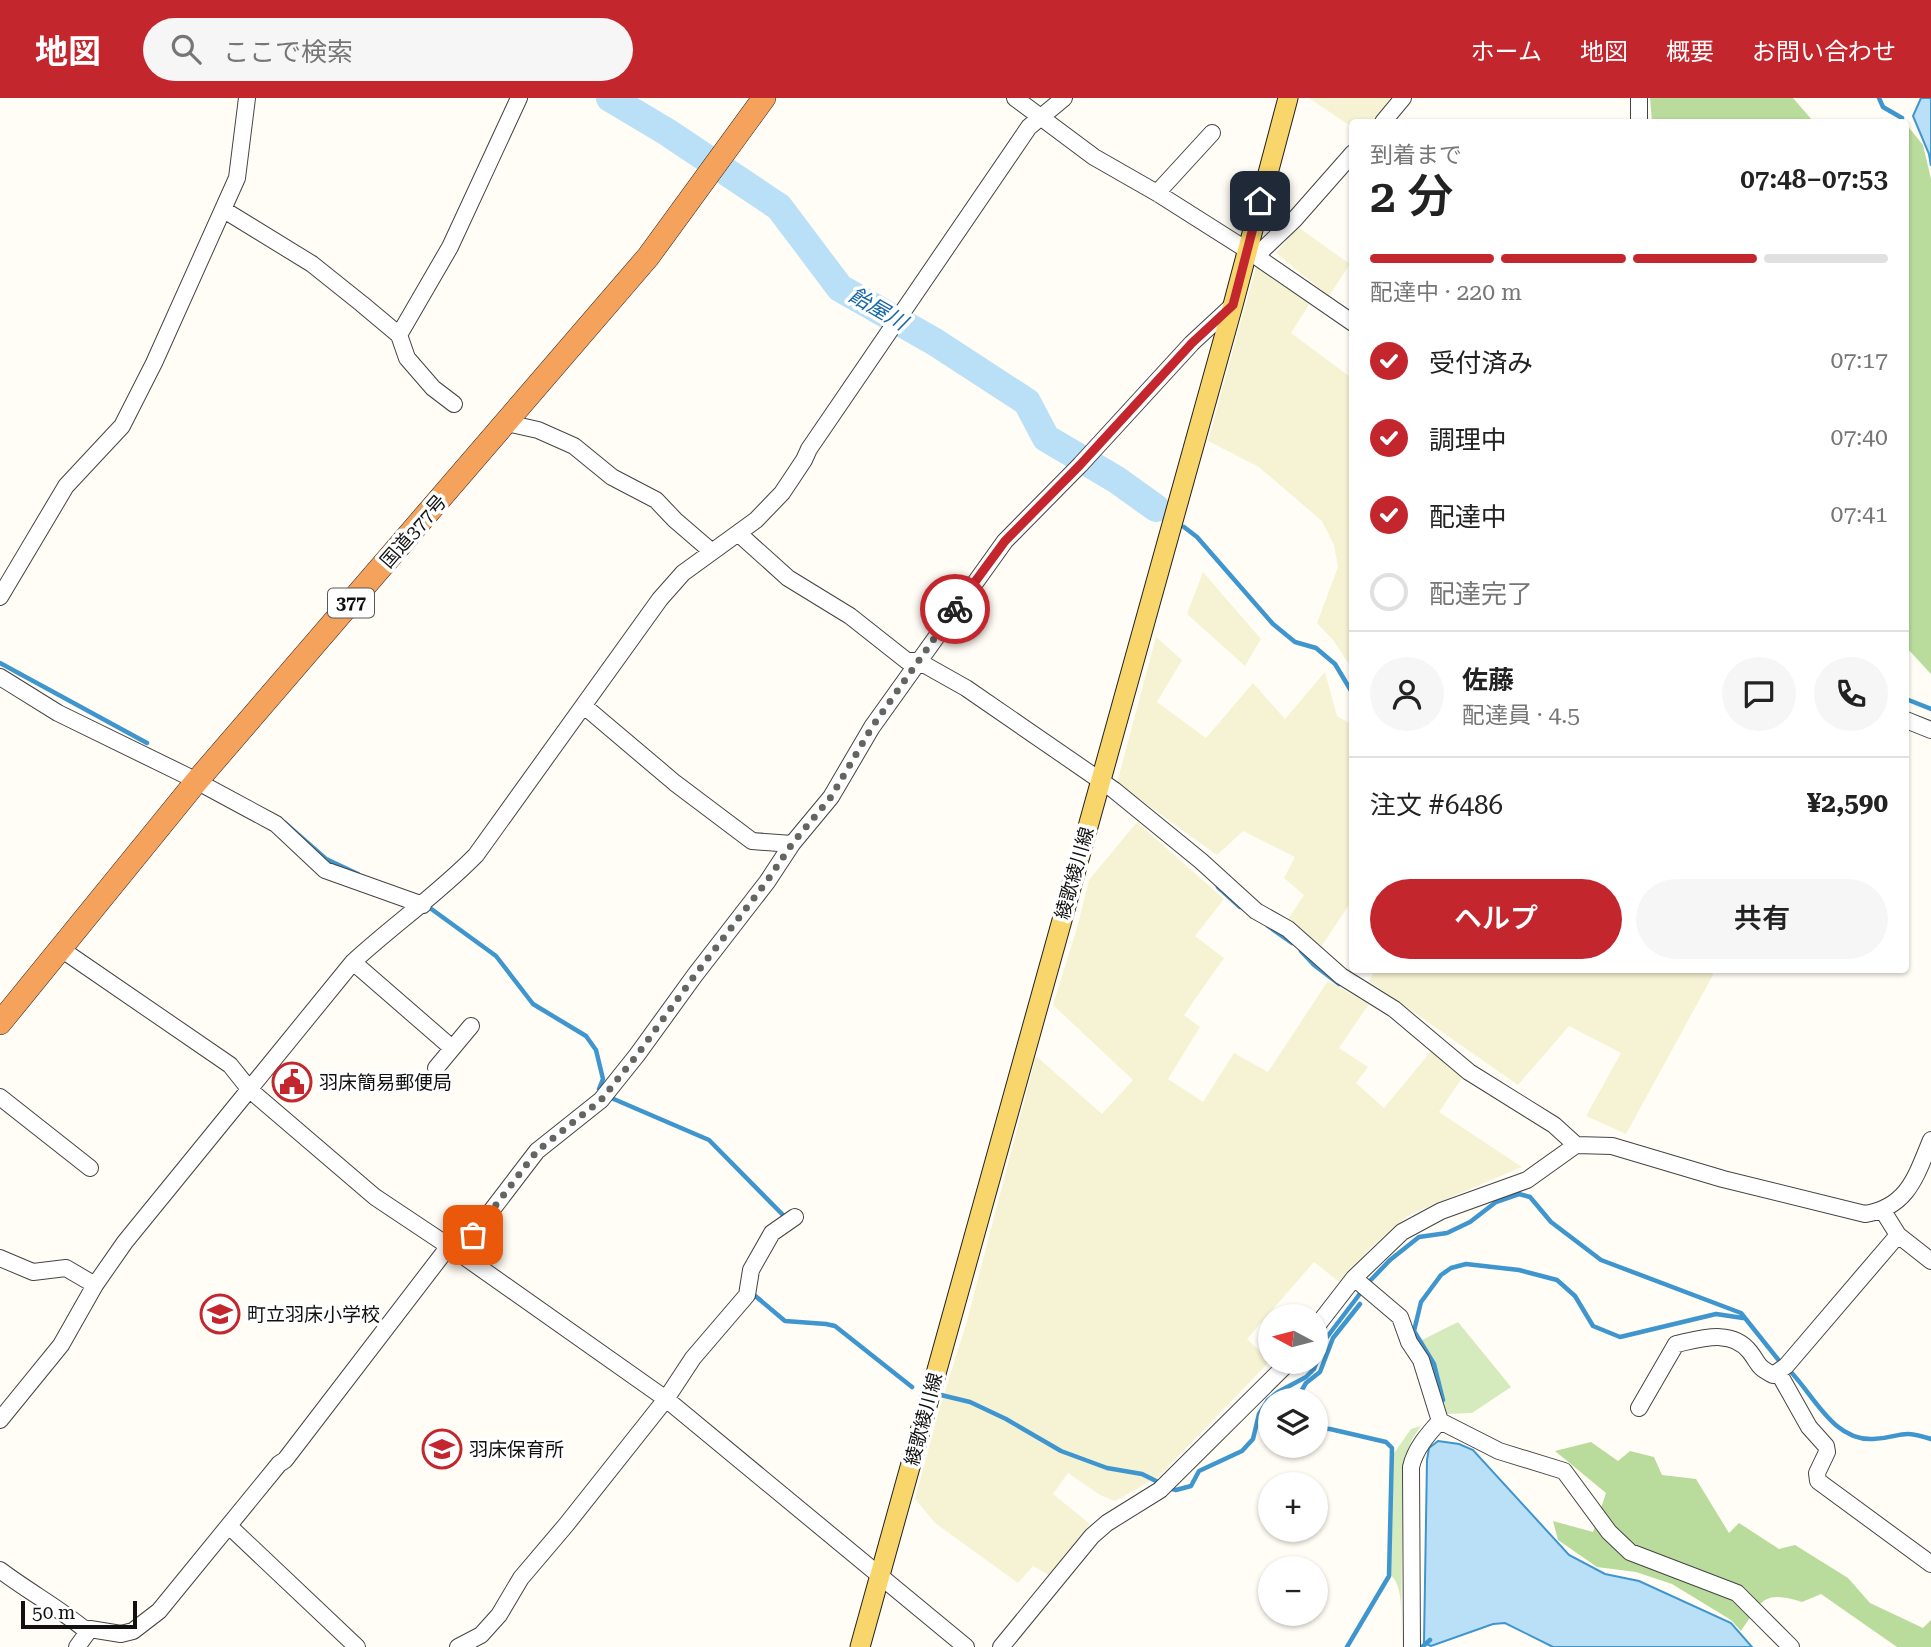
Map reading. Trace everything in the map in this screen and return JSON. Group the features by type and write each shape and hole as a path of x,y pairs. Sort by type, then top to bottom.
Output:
{"highway":[{"name":"国道377号","path":"0,1023 196,782 649,257 764,98"}],"main road":[{"name":"綾歌綾川線","path":"860,1647 1233,305 1251,253 1288,98"}],"street":[{"path":"0,597 66,486 122,426 154,363 237,178 247,98"},
{"path":"399,335 450,247 519,98"},
{"path":"1015,98 1094,157 1157,193 1251,253 1349,320"},
{"path":"0,1420 61,1345 95,1285 125,1242 353,962 448,884 476,855 660,599 683,573 756,520 782,493 804,460 808,449 1029,127 1064,98"},
{"path":"1385,119 1402,98"},
{"path":"1639,98 1639,119"},
{"path":"1157,193 1212,133"},
{"path":"1251,253 1294,220 1349,158"},
{"path":"223,210 312,264 399,335 407,358 433,388 454,404"},
{"path":"77,1647 90,1629 121,1634 133,1631 159,1611 537,1151 601,1100 792,844 831,797 872,727 1005,541 1080,465 1192,343 1233,305"},
{"path":"507,422 538,430 574,446 612,477 656,500 712,551"},
{"path":"738,533 788,578 850,617 907,661 918,661 966,688 1114,789 1256,911 1288,929 1341,976 1394,1009 1469,1072 1554,1125 1576,1145"},
{"path":"0,677 58,713 276,824 325,870 423,905"},
{"path":"584,706 675,783 752,841 792,844"},
{"path":"1909,721 1931,730"},
{"path":"61,948 230,1065 250,1090 375,1197 454,1249 666,1399 966,1647"},
{"path":"353,962 452,1048"},
{"path":"436,1068 471,1026"},
{"path":"0,1097 90,1168"},
{"path":"1328,1316 1361,1284 1402,1232 1441,1211 1527,1180 1576,1145 1612,1146 1723,1179 1865,1214 1884,1211 1897,1203 1920,1168 1931,1140"},
{"path":"1884,1211 1898,1235 1931,1261"},
{"path":"458,1647 481,1635 499,1615 521,1577 566,1525 666,1399 694,1358 747,1295 751,1270 772,1233 790,1221"},
{"path":"1639,1408 1676,1344 1715,1336 1735,1339 1749,1350 1759,1368 1773,1376 1898,1235"},
{"path":"0,1258 33,1272 66,1268 95,1285"},
{"path":"1361,1284 1400,1317 1409,1342 1421,1360 1440,1421 1499,1451 1564,1471 1609,1532 1630,1552 1737,1593 1791,1647"},
{"path":"1782,1369 1809,1427 1826,1446 1827,1452 1817,1473 1818,1480 1931,1564"},
{"path":"1001,1647 1092,1536 1163,1486 1277,1374"},
{"path":"1412,1647 1412,1467 1413,1459 1426,1436 1440,1421"},
{"path":"229,1526 357,1647"},
{"path":"0,1570 88,1632"}],"shaded area":[{"path":"1309,98 1394,98 1373,119 1349,119 1349,125"},
{"path":"1298,227 1349,266 1329,296 1276,253"},
{"path":"1256,267 1310,303 1291,333 1349,376 1349,664 1333,640 1317,623 1338,567 1334,545 1322,521 1259,467 1208,441"},
{"path":"1203,572 1261,639 1245,666 1187,614"},
{"path":"1156,637 1182,660 1157,702 1206,738 1253,683 1285,719 1325,672 1337,716 1349,723 1349,905 1321,947 1288,919 1304,895 1284,878 1295,857 1243,831 1217,855 1117,783"},
{"path":"1137,822 1224,899 1195,936 1224,958 1184,1015 1200,1027 1168,1079 1203,1102 1234,1053 1268,1072 1328,981 1369,1004 1339,1048 1368,1067 1356,1083 1384,1108 1432,1050 1462,1078 1439,1112 1522,1167 1409,1215 1369,1249 1343,1285 1314,1262 1277,1304 1258,1304 1258,1326 1247,1339 1258,1350 1258,1373 1158,1477 1115,1501 1100,1495 1068,1473 1053,1494 1090,1524 1049,1575 1033,1566 1018,1583 935,1523 915,1499 967,1321 1036,1056 1102,1114 1133,1080 1053,1005 1089,880"},
{"path":"1373,973 1713,975 1626,1134 1586,1116 1621,1053 1569,1026 1518,1085 1369,981"}],"green space":[{"path":"1650,98 1793,98 1811,119 1652,119"},
{"path":"1909,128 1923,145 1931,179 1931,674 1909,650"},
{"path":"1458,1322 1511,1387 1472,1413 1447,1414 1440,1404 1431,1364 1416,1343"},
{"path":"1421,1426 1412,1439 1403,1467 1401,1636 1400,1594 1390,1574 1392,1456 1411,1429"},
{"path":"1591,1442 1618,1461 1630,1451 1654,1457 1662,1475 1696,1479 1729,1533 1739,1523 1779,1549 1795,1545 1848,1578 1870,1603 1923,1628 1931,1620 1931,1647 1897,1647 1821,1594 1802,1602 1779,1597 1765,1600 1741,1631 1731,1620 1672,1584 1636,1572 1597,1567 1558,1540 1553,1521 1593,1532 1606,1493 1555,1451"}],"water":[{"path":"1921,98 1931,98 1931,166 1929,154 1913,116"},
{"path":"1438,1441 1459,1444 1473,1450 1569,1555 1605,1574 1639,1581 1731,1623 1752,1647 1553,1647 1505,1623 1493,1624 1431,1646 1424,1643 1427,1460 1429,1448"}],"waterway":[{"name":"飴屋川","path":"610,98 667,132 779,207 840,288 935,342 1027,402 1046,438 1117,480 1156,508"},
{"path":"1879,98 1883,107 1902,118"},
{"name":"飴屋川","path":"1184,527 1197,537 1273,624 1295,642 1316,648 1335,664 1349,687"},
{"path":"0,663 147,743"},
{"name":"飴屋川","path":"1909,700 1931,709"},
{"path":"285,823 326,859 358,874"},
{"path":"1218,887 1240,907"},
{"path":"430,908 496,956 533,1004 586,1036 596,1050 603,1079 599,1089"},
{"path":"1268,926 1292,943"},
{"path":"1301,951 1339,984"},
{"path":"609,1097 709,1140 786,1218"},
{"path":"1367,1284 1390,1260 1419,1237 1447,1233 1470,1222 1496,1202 1519,1194 1530,1197 1551,1222 1601,1260 1741,1313 1781,1363"},
{"path":"1443,1400 1434,1364 1414,1331 1421,1302 1441,1275 1451,1268 1466,1264 1519,1270 1557,1280 1575,1296 1593,1326 1620,1337 1716,1314 1743,1318"},
{"path":"1168,1488 1176,1490 1191,1486 1199,1471 1242,1451 1253,1439 1259,1414 1268,1400 1306,1377 1314,1369 1324,1341 1362,1291"},
{"path":"753,1294 785,1321 835,1326 912,1387"},
{"path":"1303,1388 1320,1372 1333,1338 1360,1304"},
{"path":"1788,1369 1824,1414 1846,1432 1859,1438 1873,1439 1906,1434 1931,1439"},
{"path":"941,1395 970,1402 1061,1451 1107,1468 1142,1474 1160,1483"},
{"path":"1328,1429 1386,1442 1392,1448 1389,1576 1347,1647"},
{"path":"1422,1647 1430,1640"}],"way so far":[{"path":"473,1235 537,1151 601,1100 637,1055 792,844 831,797 872,727 955,609"}],"place":[{"name":"羽床簡易郵便局","path":"292,1082"},
{"name":"町立羽床小学校","path":"220,1314"},
{"name":"羽床保育所","path":"442,1449"}],"route":[{"path":"955,609 1005,541 1080,465 1192,343 1233,305 1260,201"}]}
